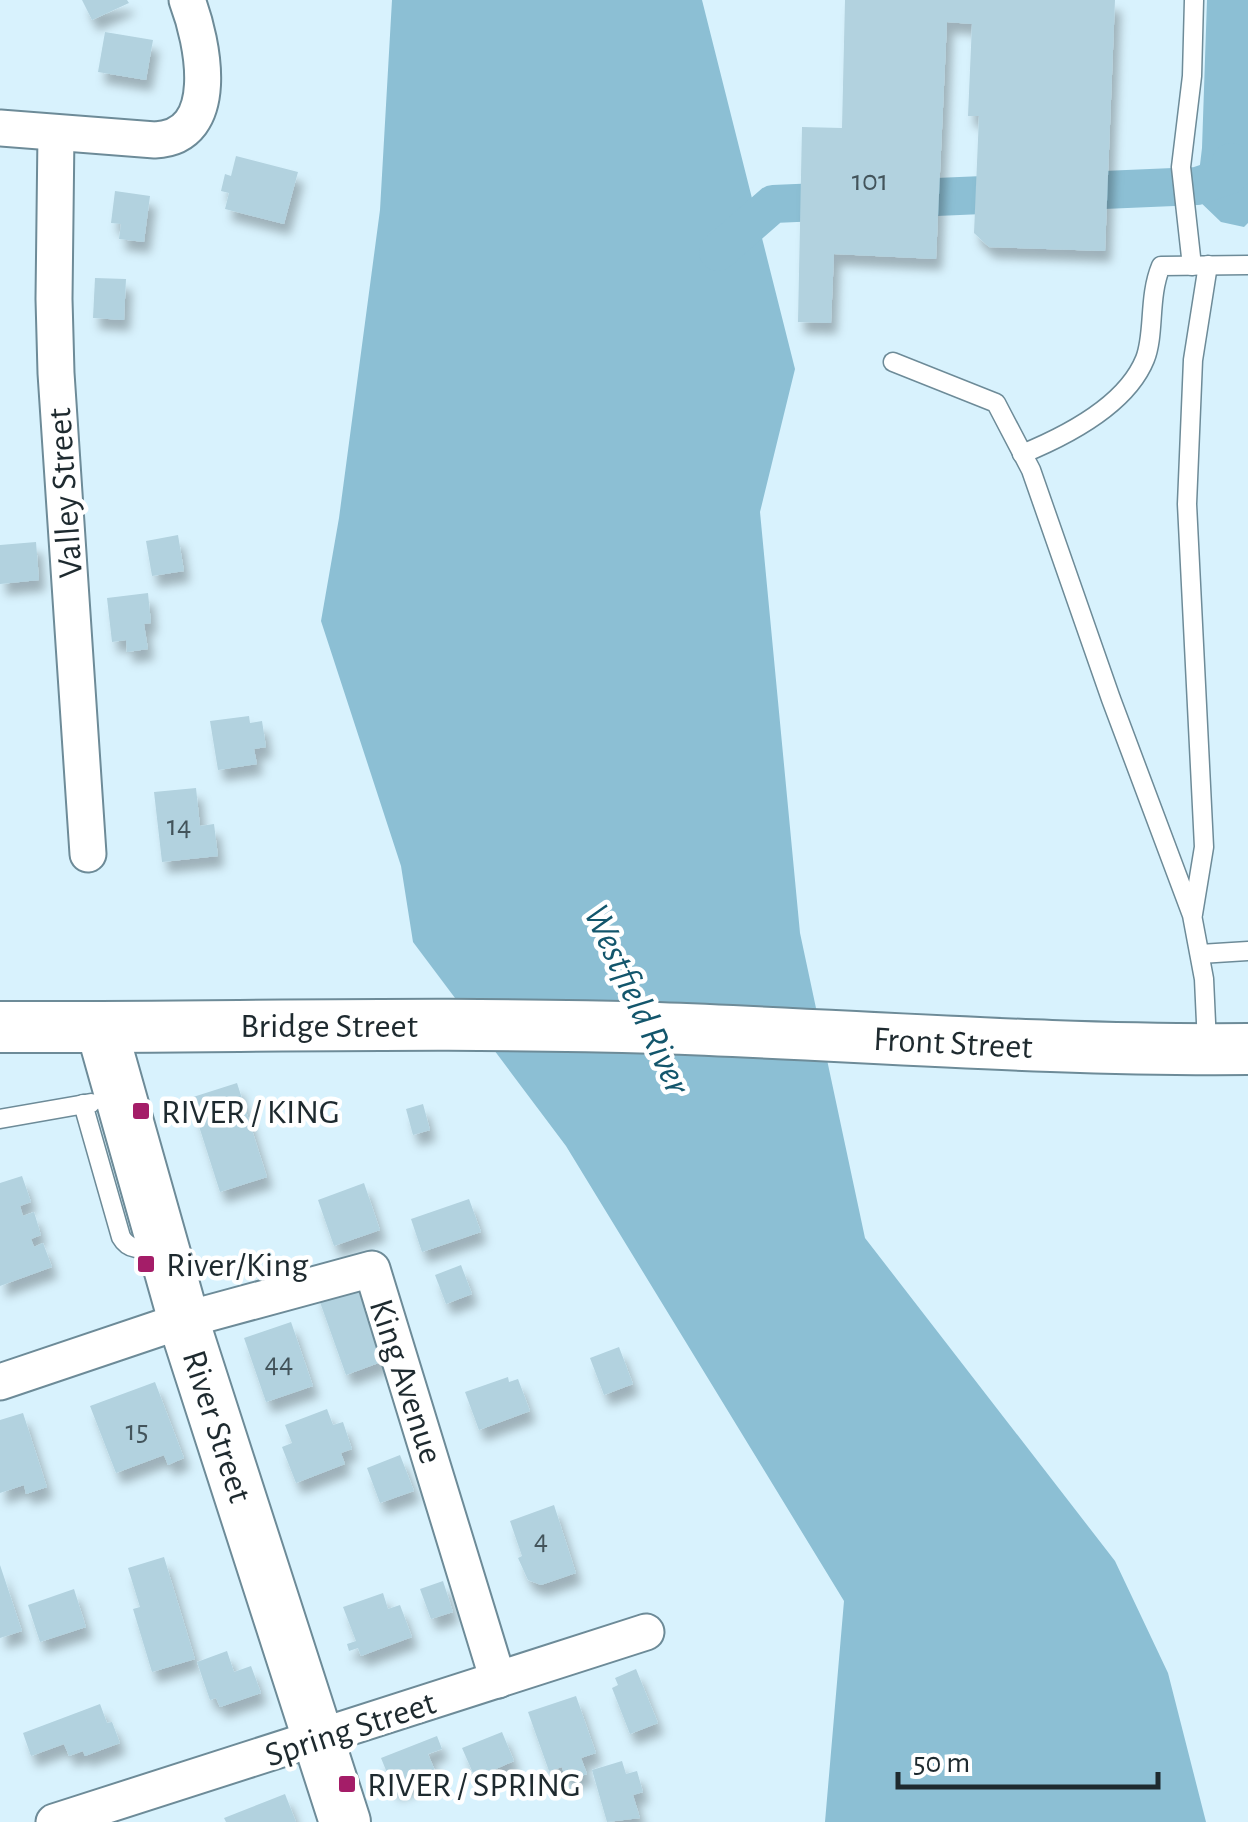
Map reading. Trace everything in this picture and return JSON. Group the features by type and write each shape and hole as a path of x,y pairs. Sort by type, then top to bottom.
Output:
{"main road":[{"name":"Bridge Street","path":"0,1026 316,1023 657,1028"},
{"name":"River Street","path":"101,1027 102,1101 164,1246 184,1320 345,1822"},
{"name":"Front Street","path":"657,1028 1154,1050 1228,1049"}],"street":[{"path":"0,128 168,139 178,136 197,114 200,96 201,46 187,0"},
{"name":"Valley Street","path":"56,132 56,373 88,854"},
{"name":"King Avenue","path":"184,1320 372,1269 498,1680"},
{"path":"0,1382 184,1320"},
{"name":"Spring Street","path":"54,1822 646,1632"}],"lane":[{"path":"1192,915 1204,846 1188,504 1200,266 1186,223 1181,167 1192,76 1194,0"},
{"path":"1022,454 1066,436 1116,399 1146,359 1154,284 1161,266 1248,266"},
{"path":"893,362 996,403 1022,454 1192,915 1204,979 1228,1049"},
{"path":"1200,954 1248,951"},
{"path":"0,1118 102,1101"}],"water":[{"name":"Westfield River","path":"392,0 702,0 795,369 760,512 800,933 865,1238 1115,1561 1168,1673 1206,1822 825,1822 844,1601 566,1146 413,942 401,866 321,621 339,518 380,210"},
{"path":"1207,0 1248,0 1248,223 1244,227 1221,222 1196,198 1202,148"}],"building":[{"path":"82,0 127,0 129,3 92,20"},
{"path":"845,0 1115,0 1105,251 989,247 974,233 979,116 968,116 972,24 947,22 936,259 834,254 831,323 798,322 802,127 842,128"},
{"path":"105,32 153,40 146,80 98,72"},
{"path":"236,156 298,172 284,224 225,209 229,193 221,191 225,174 231,176"},
{"path":"115,191 150,196 144,242 119,239 121,224 111,223"},
{"path":"95,278 126,279 124,320 93,318"},
{"path":"178,535 184,571 152,576 146,541"},
{"path":"36,542 39,580 0,584 0,545"},
{"path":"148,593 151,623 144,624 148,649 127,652 126,640 112,642 107,598"},
{"path":"249,716 250,723 262,721 266,747 254,749 257,764 218,770 210,721"},
{"path":"196,788 200,826 214,824 218,856 162,862 154,792"},
{"path":"237,1083 267,1177 220,1192 190,1098"},
{"path":"423,1104 430,1130 413,1135 406,1109"},
{"path":"22,1176 31,1202 20,1206 23,1216 34,1212 41,1235 31,1239 34,1247 43,1243 52,1267 0,1286 0,1183"},
{"path":"364,1183 380,1230 334,1246 318,1200"},
{"path":"469,1199 481,1232 422,1252 411,1219"},
{"path":"461,1265 472,1294 446,1304 435,1275"},
{"path":"353,1277 384,1361 346,1375 316,1291"},
{"path":"291,1322 313,1386 266,1402 244,1338"},
{"path":"619,1347 633,1384 604,1395 590,1358"},
{"path":"508,1377 509,1382 518,1379 530,1411 479,1430 465,1392"},
{"path":"155,1382 184,1458 168,1465 164,1455 116,1473 90,1406"},
{"path":"327,1409 333,1425 343,1422 352,1449 341,1453 345,1464 296,1483 282,1447 292,1443 285,1425"},
{"path":"23,1413 47,1487 26,1494 24,1485 0,1493 0,1420"},
{"path":"400,1455 414,1491 380,1503 367,1468"},
{"path":"554,1505 576,1573 541,1585 528,1580 518,1558 522,1556 510,1521"},
{"path":"164,1557 195,1659 152,1672 133,1609 140,1607 128,1568"},
{"path":"0,1565 22,1631 0,1638"},
{"path":"443,1581 453,1612 431,1619 420,1589"},
{"path":"74,1589 86,1627 40,1642 28,1605"},
{"path":"383,1593 388,1609 400,1605 412,1637 361,1656 358,1648 349,1651 347,1644 356,1641 343,1607"},
{"path":"227,1651 234,1672 251,1666 261,1693 220,1707 216,1698 210,1700 197,1662"},
{"path":"636,1669 658,1723 630,1734 612,1688 618,1685 615,1678"},
{"path":"576,1696 596,1753 581,1758 587,1774 566,1781 562,1767 549,1771 528,1712"},
{"path":"100,1704 120,1743 85,1756 83,1751 69,1756 64,1744 31,1756 23,1733"},
{"path":"502,1732 514,1761 482,1775 480,1770 473,1773 462,1748"},
{"path":"437,1736 442,1749 428,1754 436,1773 394,1790 381,1758"},
{"path":"622,1761 626,1774 637,1771 643,1792 633,1795 640,1818 607,1822 592,1770"},
{"path":"285,1794 296,1822 226,1822 224,1818"}],"waterway":[{"path":"718,252 773,204 1197,186 1230,175 1231,162"}],"place":[{"name":"RIVER / KING","path":"141,1111"},
{"name":"River/King","path":"146,1264"},
{"name":"RIVER / SPRING","path":"347,1784"}]}
